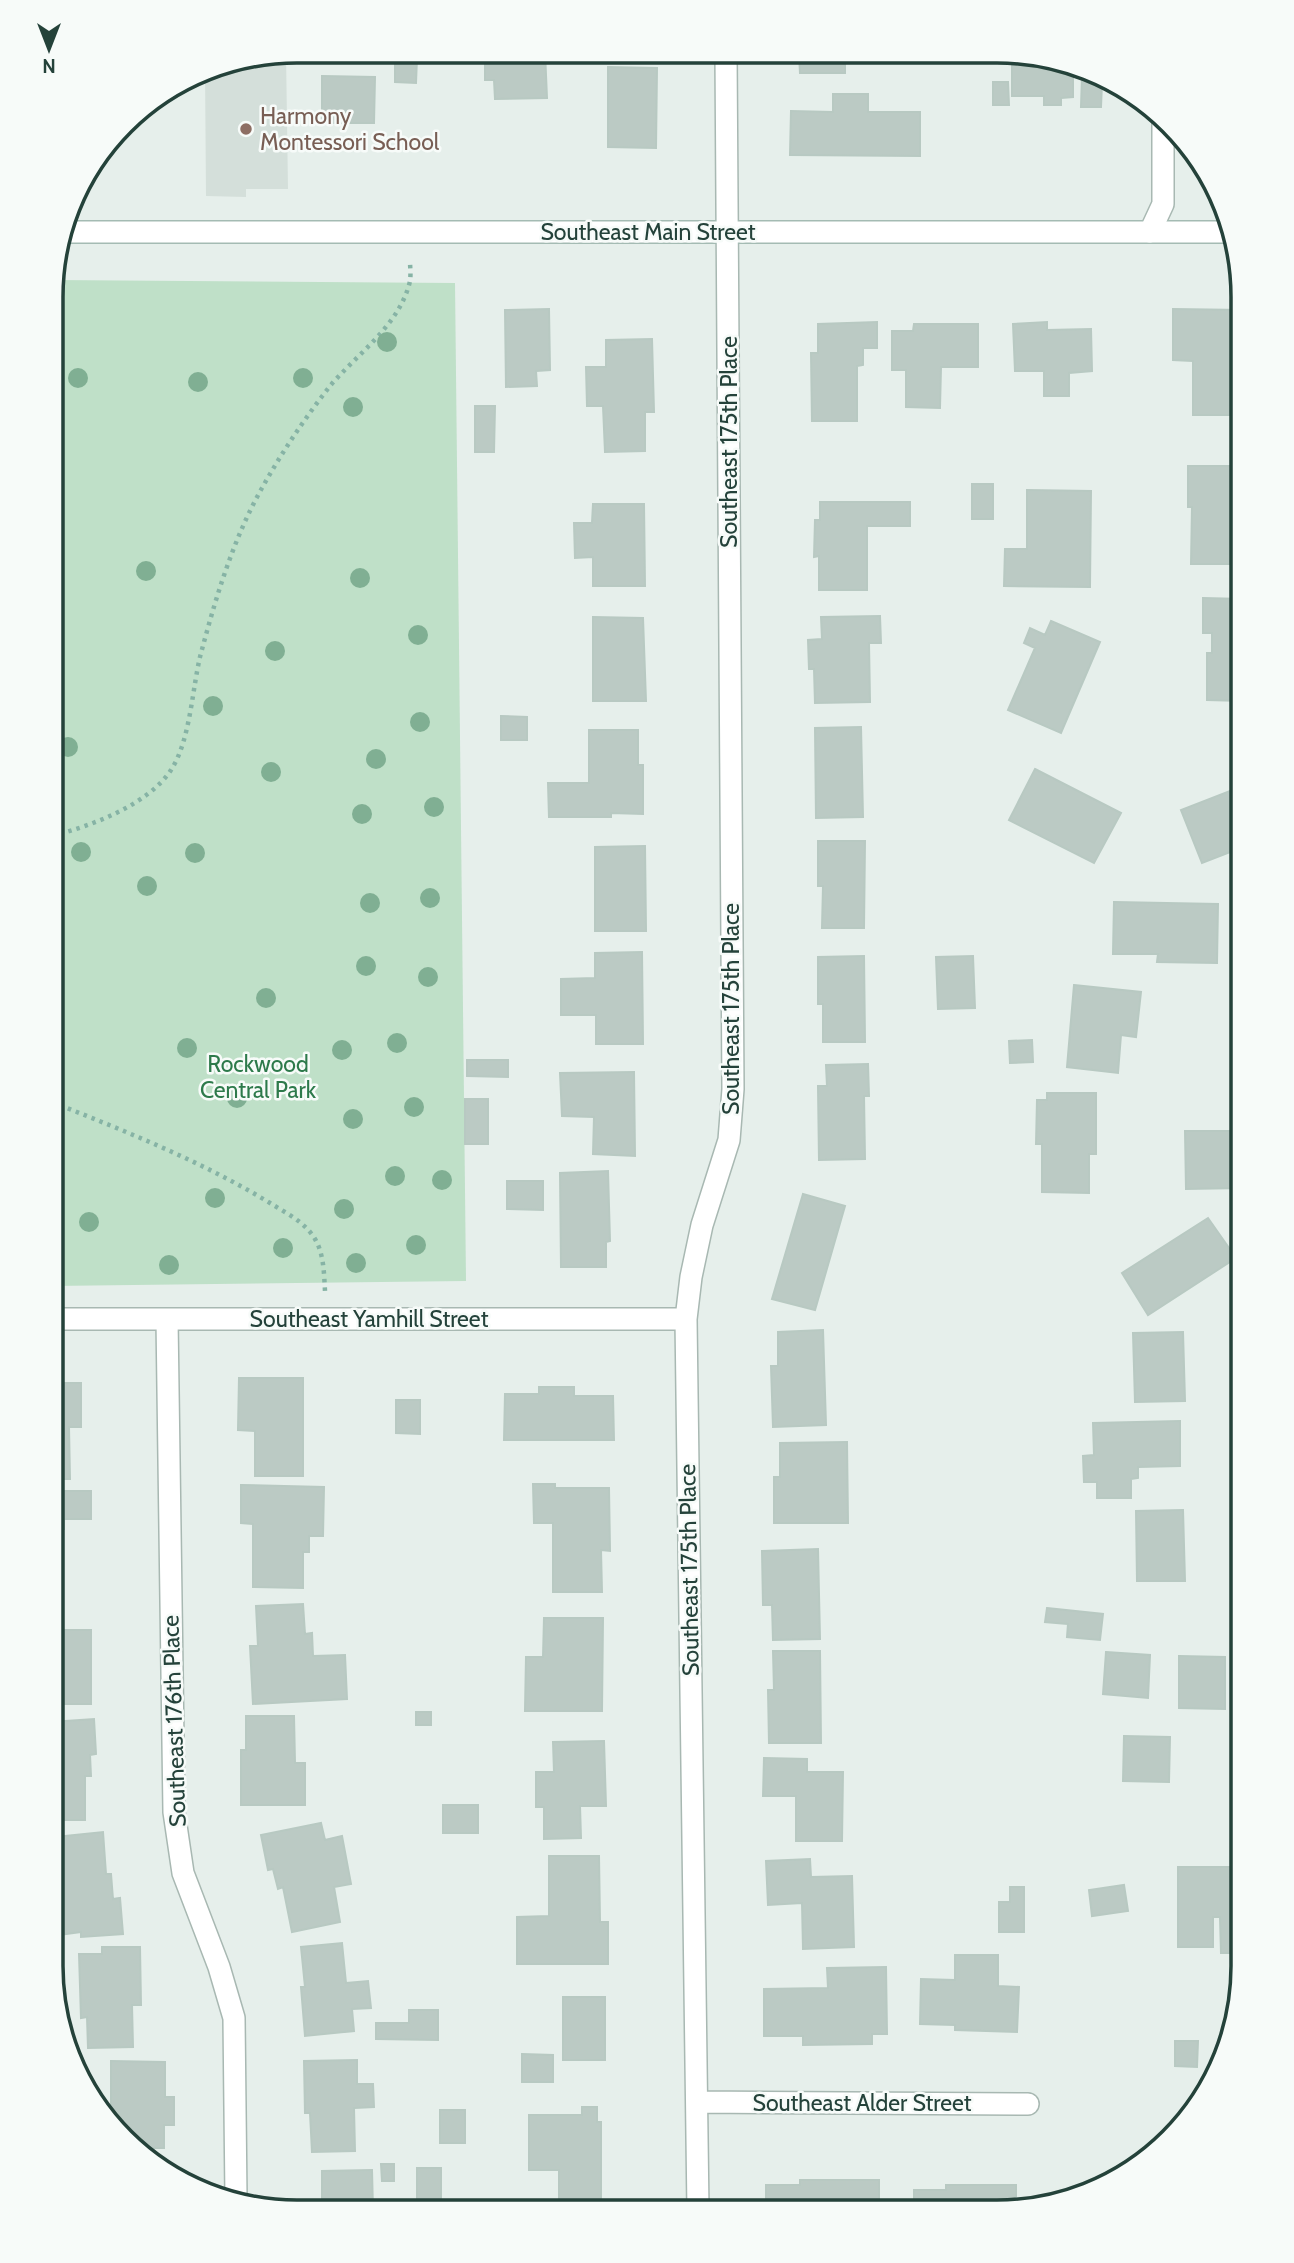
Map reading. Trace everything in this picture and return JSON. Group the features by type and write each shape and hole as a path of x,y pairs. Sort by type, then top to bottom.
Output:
{"street":[{"name":"Southeast 175th Place","path":"698,2200 686,1319 691,1277 702,1225 729,1140 733,1089 726,63"},
{"path":"1150,232 1163,204 1163,133"},
{"name":"Southeast Main Street","path":"72,232 1222,232"},
{"name":"Southeast Yamhill Street","path":"63,1319 686,1319"},
{"name":"Southeast 176th Place","path":"167,1319 174,1812 183,1873 219,1967 234,2018 236,2192"},
{"name":"Southeast Alder Street","path":"697,2102 1028,2104"}],"path":[{"path":"63,832 82,828 118,812 150,792 170,772 182,745 201,656 228,566 248,516 260,490 301,426 330,386 395,313 410,281 411,232"},
{"path":"63,1106 172,1151 237,1183 298,1220 310,1231 320,1250 325,1283 326,1319"}],"shaded area":[{"name":"Harmony Montessori School","path":"286,64 288,189 246,189 246,197 206,196 205,82 251,67"}],"green space":[{"name":"Rockwood Central Park","path":"64,280 455,283 466,1281 63,1286"}],"building":[{"path":"395,63 417,63 416,83 395,82"},
{"path":"485,63 545,63 547,98 495,99 494,80 485,80"},
{"path":"799,63 845,63 845,73 800,73"},
{"path":"1012,64 1043,67 1073,75 1073,97 1061,98 1061,105 1044,105 1044,96 1012,96"},
{"path":"608,67 657,68 656,148 608,147"},
{"path":"322,76 375,77 374,123 322,123"},
{"path":"1082,79 1102,87 1101,107 1081,107"},
{"path":"993,82 1008,82 1009,105 993,105"},
{"path":"833,94 868,94 868,112 920,112 920,156 790,155 791,111 833,112"},
{"path":"549,309 550,370 536,371 537,386 506,387 505,310"},
{"path":"1173,309 1231,310 1231,415 1193,415 1193,361 1173,360"},
{"path":"877,322 877,348 863,348 863,365 857,366 857,421 812,421 811,353 818,353 818,324"},
{"path":"1047,322 1047,330 1091,329 1092,371 1069,373 1069,396 1044,396 1044,371 1015,371 1013,324"},
{"path":"914,324 978,324 978,367 941,367 940,408 906,407 906,370 892,370 892,331 913,331"},
{"path":"652,339 654,412 645,412 645,451 605,452 603,406 587,406 586,367 606,367 606,340"},
{"path":"475,406 495,406 494,452 475,452"},
{"path":"1188,466 1231,466 1231,564 1191,564 1192,507 1188,507"},
{"path":"972,484 993,484 993,519 972,519"},
{"path":"1027,490 1091,491 1090,587 1004,586 1005,549 1027,549"},
{"path":"820,502 910,502 910,526 867,526 867,590 819,590 819,556 814,557 815,520 820,520"},
{"path":"593,504 644,504 645,586 593,586 593,557 575,558 574,523 592,523"},
{"path":"1203,598 1231,599 1231,701 1207,700 1207,653 1212,653 1212,633 1203,633"},
{"path":"880,616 881,643 869,643 870,702 815,703 814,669 809,669 808,640 822,639 821,617"},
{"path":"593,617 643,618 646,701 593,701"},
{"path":"1051,621 1100,642 1061,733 1008,710 1035,648 1024,643 1030,628 1045,635"},
{"path":"501,716 527,717 527,740 501,740"},
{"path":"861,727 863,817 816,818 815,728"},
{"path":"589,730 638,730 638,765 643,765 643,814 549,817 548,783 589,783"},
{"path":"1035,769 1121,813 1094,863 1009,820"},
{"path":"1231,791 1231,852 1202,863 1181,810"},
{"path":"818,841 865,841 864,928 822,928 823,886 818,886"},
{"path":"645,846 646,931 595,931 595,847"},
{"path":"1114,902 1218,904 1217,963 1157,962 1158,954 1113,954"},
{"path":"642,952 643,1044 596,1044 596,1015 561,1015 561,979 595,978 595,953"},
{"path":"864,956 865,1042 823,1042 823,1004 818,1004 818,957"},
{"path":"973,956 975,1008 938,1009 936,957"},
{"path":"1074,985 1141,992 1136,1037 1121,1035 1118,1073 1067,1067"},
{"path":"1032,1040 1033,1062 1010,1063 1009,1041"},
{"path":"467,1060 508,1060 508,1077 467,1076"},
{"path":"868,1064 869,1096 864,1096 865,1159 819,1160 818,1086 827,1086 826,1065"},
{"path":"634,1072 635,1156 593,1154 594,1117 562,1116 560,1073"},
{"path":"1047,1093 1096,1093 1096,1154 1089,1154 1089,1193 1042,1192 1042,1144 1036,1144 1037,1100 1047,1100"},
{"path":"465,1099 488,1099 488,1144 465,1144"},
{"path":"1185,1131 1231,1131 1230,1188 1186,1189"},
{"path":"608,1171 610,1241 606,1242 606,1267 561,1267 560,1173"},
{"path":"507,1181 543,1181 543,1210 507,1209"},
{"path":"803,1194 845,1206 815,1310 772,1299"},
{"path":"1208,1218 1230,1250 1230,1262 1148,1315 1122,1273"},
{"path":"823,1330 826,1425 773,1427 771,1366 778,1366 778,1332"},
{"path":"1183,1332 1185,1401 1135,1402 1133,1333"},
{"path":"239,1378 303,1378 303,1476 255,1476 255,1431 238,1430"},
{"path":"63,1383 81,1383 81,1427 69,1427 70,1479 63,1479"},
{"path":"539,1387 574,1387 574,1396 613,1396 614,1440 504,1440 505,1394 539,1394"},
{"path":"396,1400 420,1400 420,1434 396,1433"},
{"path":"1180,1421 1180,1466 1138,1467 1138,1478 1131,1479 1131,1498 1097,1498 1097,1482 1084,1482 1083,1456 1094,1455 1093,1423"},
{"path":"847,1442 848,1523 774,1523 774,1477 780,1477 780,1443"},
{"path":"533,1484 555,1484 555,1488 609,1488 610,1551 601,1550 602,1592 553,1592 553,1523 534,1523"},
{"path":"241,1485 324,1487 323,1536 309,1536 309,1552 303,1552 303,1588 253,1587 253,1524 241,1523"},
{"path":"63,1491 91,1491 91,1519 64,1519 64,1529"},
{"path":"1183,1510 1185,1581 1137,1581 1136,1511"},
{"path":"818,1549 820,1639 773,1640 772,1605 763,1605 762,1551"},
{"path":"303,1604 305,1634 312,1633 313,1656 345,1655 347,1699 253,1704 250,1646 258,1646 256,1606"},
{"path":"1047,1608 1103,1614 1100,1640 1067,1637 1068,1624 1045,1622"},
{"path":"544,1618 603,1618 602,1711 525,1711 526,1657 543,1657"},
{"path":"63,1630 91,1630 91,1704 63,1704"},
{"path":"773,1651 820,1651 821,1743 769,1743 768,1690 774,1690"},
{"path":"1106,1652 1150,1655 1148,1698 1103,1694"},
{"path":"1179,1656 1225,1657 1225,1709 1179,1708"},
{"path":"416,1712 431,1712 431,1725 416,1725"},
{"path":"246,1716 294,1716 295,1763 305,1763 305,1805 241,1805 241,1750 246,1750"},
{"path":"94,1719 96,1754 90,1755 91,1776 85,1776 85,1820 63,1820 63,1721"},
{"path":"1124,1736 1170,1737 1169,1782 1123,1781"},
{"path":"604,1741 606,1806 580,1806 581,1838 544,1839 544,1807 536,1807 536,1772 554,1772 553,1742"},
{"path":"764,1758 807,1759 807,1772 843,1772 842,1841 796,1841 796,1796 763,1796"},
{"path":"443,1805 478,1805 478,1833 443,1833"},
{"path":"321,1823 325,1840 342,1836 351,1884 334,1887 340,1922 292,1932 283,1887 278,1889 273,1869 268,1870 261,1835"},
{"path":"103,1832 106,1874 111,1874 113,1899 120,1898 123,1934 81,1937 81,1932 63,1934 63,1836"},
{"path":"549,1856 599,1856 600,1922 608,1922 608,1964 517,1964 517,1917 549,1916"},
{"path":"810,1859 811,1877 852,1876 854,1947 803,1949 802,1903 768,1905 766,1861"},
{"path":"1178,1867 1230,1867 1230,1953 1221,1953 1220,1917 1213,1917 1213,1947 1178,1947"},
{"path":"1124,1885 1128,1911 1092,1916 1089,1890"},
{"path":"1010,1887 1024,1887 1024,1932 999,1932 999,1902 1010,1902"},
{"path":"342,1943 346,1983 368,1981 371,2008 352,2009 354,2031 305,2036 301,1987 305,1987 301,1947"},
{"path":"102,1947 140,1947 141,2005 132,2005 133,2047 88,2048 87,2017 81,2018 79,1954 102,1954"},
{"path":"955,1955 998,1955 998,1986 1019,1987 1017,2032 955,2030 955,2025 920,2024 921,1979 955,1980"},
{"path":"886,1967 887,2034 872,2034 872,2044 803,2045 803,2036 764,2036 764,1989 828,1988 827,1968"},
{"path":"563,1997 605,1997 605,2060 563,2060"},
{"path":"409,2010 438,2010 438,2040 376,2039 376,2023 409,2023"},
{"path":"1175,2041 1198,2041 1197,2067 1175,2066"},
{"path":"522,2054 553,2055 553,2082 522,2082"},
{"path":"357,2060 357,2084 373,2084 374,2107 354,2108 355,2151 312,2152 310,2113 305,2113 304,2061"},
{"path":"111,2061 165,2062 165,2097 174,2097 174,2125 164,2125 164,2148 149,2148 111,2109"},
{"path":"582,2107 597,2107 597,2122 601,2122 601,2200 559,2200 559,2170 529,2170 529,2115 582,2115"},
{"path":"440,2110 465,2110 465,2143 440,2143"},
{"path":"381,2164 394,2164 394,2181 382,2181"},
{"path":"417,2168 441,2168 441,2200 417,2200"},
{"path":"372,2170 373,2200 322,2200 322,2171"},
{"path":"800,2180 879,2180 879,2200 766,2200 766,2185 800,2185"},
{"path":"946,2185 1016,2185 1016,2199 914,2200 914,2190 946,2190"}],"place":[{"name":"Harmony Montessori School","path":"246,129"}]}
